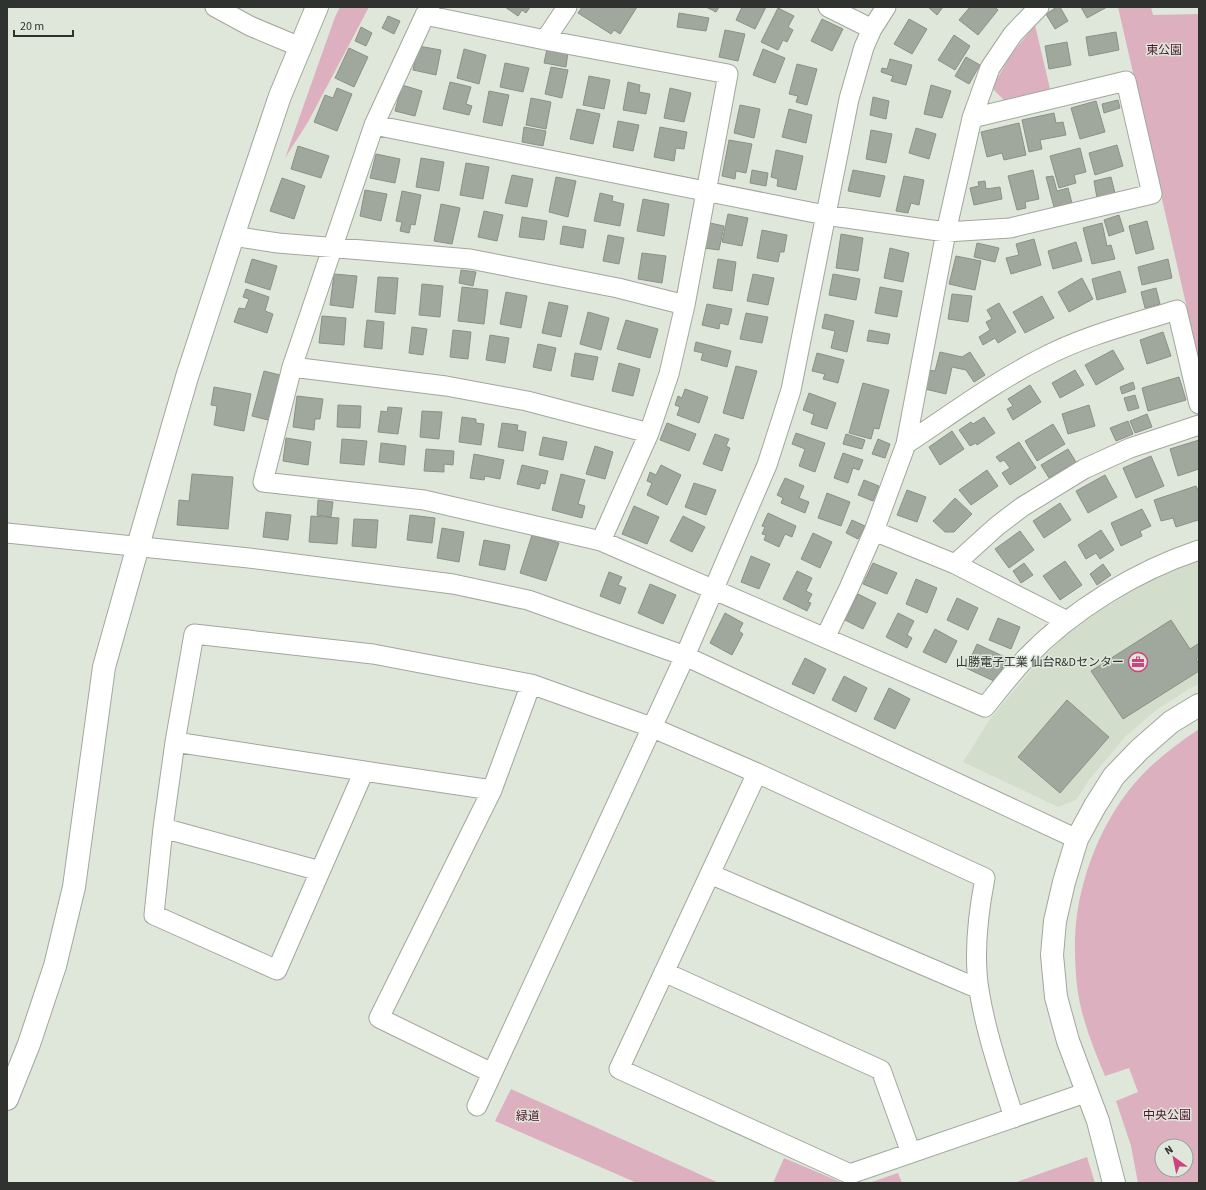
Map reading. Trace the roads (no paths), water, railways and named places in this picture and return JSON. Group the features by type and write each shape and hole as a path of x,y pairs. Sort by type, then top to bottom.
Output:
{"street":[{"path":"215,7 250,26 300,47"},
{"path":"7,1100 29,1044 55,966 74,887 104,666 138,546 187,377 233,236 280,96 317,7"},
{"path":"545,40 567,7"},
{"path":"828,7 872,29"},
{"path":"477,1106 685,656 767,465 791,390 849,99 864,48 872,29 886,7"},
{"path":"825,638 874,530 906,444 946,232 972,118 990,68 1013,34 1039,7"},
{"path":"602,541 649,433 669,374 685,305 728,74 545,40 427,11 374,125 292,367 263,482 424,500 602,541 985,708 1026,658 1067,621 1118,586 1177,557 1199,550"},
{"path":"374,125 825,215 946,232 1010,228 1152,194 1126,81 972,118"},
{"path":"233,236 278,243 470,259 618,288 685,305"},
{"path":"906,444 991,387 1040,358 1088,337 1177,310 1199,404"},
{"path":"292,367 468,390 527,401 649,433"},
{"path":"955,564 997,526 1022,507 1084,469 1130,448 1199,425"},
{"path":"874,530 955,564 1067,621"},
{"path":"7,533 257,559 453,584 528,600 685,656 1077,839"},
{"path":"364,771 277,970 154,915 163,828 175,742 194,634 373,654 531,684 651,727 756,773 985,878 980,903 977,941 979,989 988,1033 1014,1118"},
{"path":"492,1073 379,1018 492,790 531,684"},
{"path":"1114,1183 1098,1121 1068,1041 1058,1004 1052,955 1054,922 1077,839 1114,776 1139,750 1171,722 1199,705"},
{"path":"175,742 492,790"},
{"path":"756,773 619,1069 850,1174 1088,1092"},
{"path":"163,828 320,871"},
{"path":"710,874 979,989"},
{"path":"664,972 882,1070 911,1153"}],"place":[{"name":"山勝電子工業 仙台R&Dセンター","path":"1138,662"}],"park label":[{"name":"東公園","path":"1164,50"},
{"name":"中央公園","path":"1167,1115"},
{"name":"緑道","path":"528,1116"}]}
